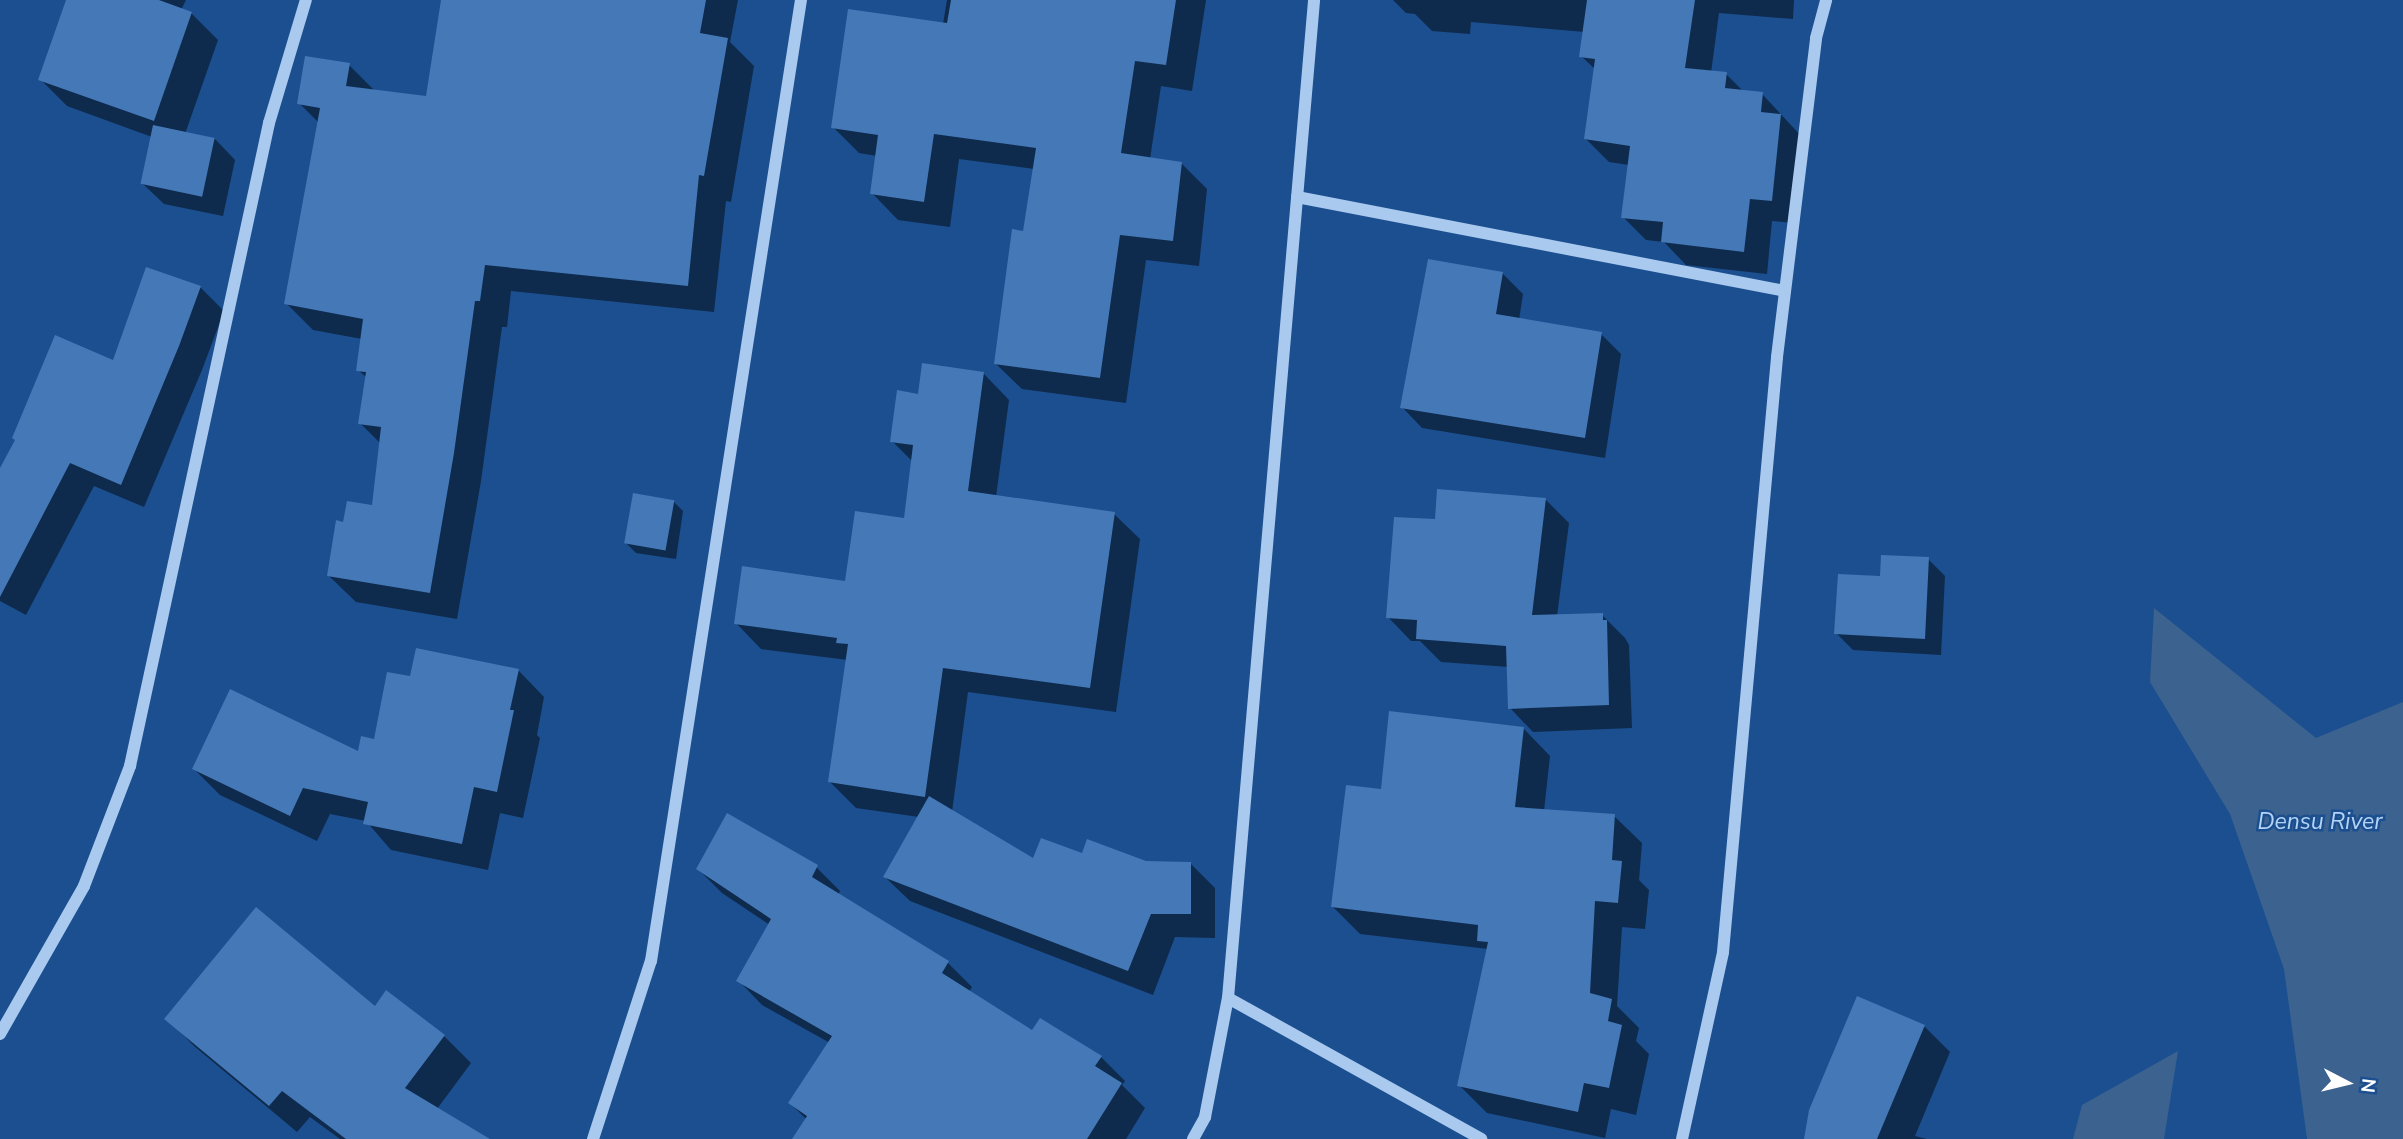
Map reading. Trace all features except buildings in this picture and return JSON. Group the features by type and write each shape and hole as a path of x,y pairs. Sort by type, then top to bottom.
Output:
{"street":[{"path":"0,1034 84,887 130,766 269,123 306,0"},
{"path":"593,1139 651,961 801,0"},
{"path":"1193,1139 1205,1117 1228,998 1314,0"},
{"path":"1682,1139 1723,952 1785,291 1816,38 1826,0"},
{"path":"1297,197 1785,291"},
{"path":"1228,998 1481,1139"}],"water":[{"name":"Densu River","path":"2154,608 2316,738 2403,702 2403,1139 2307,1139 2284,969 2230,814 2150,682"},
{"path":"2178,1051 2164,1139 2073,1139 2082,1105"}]}
